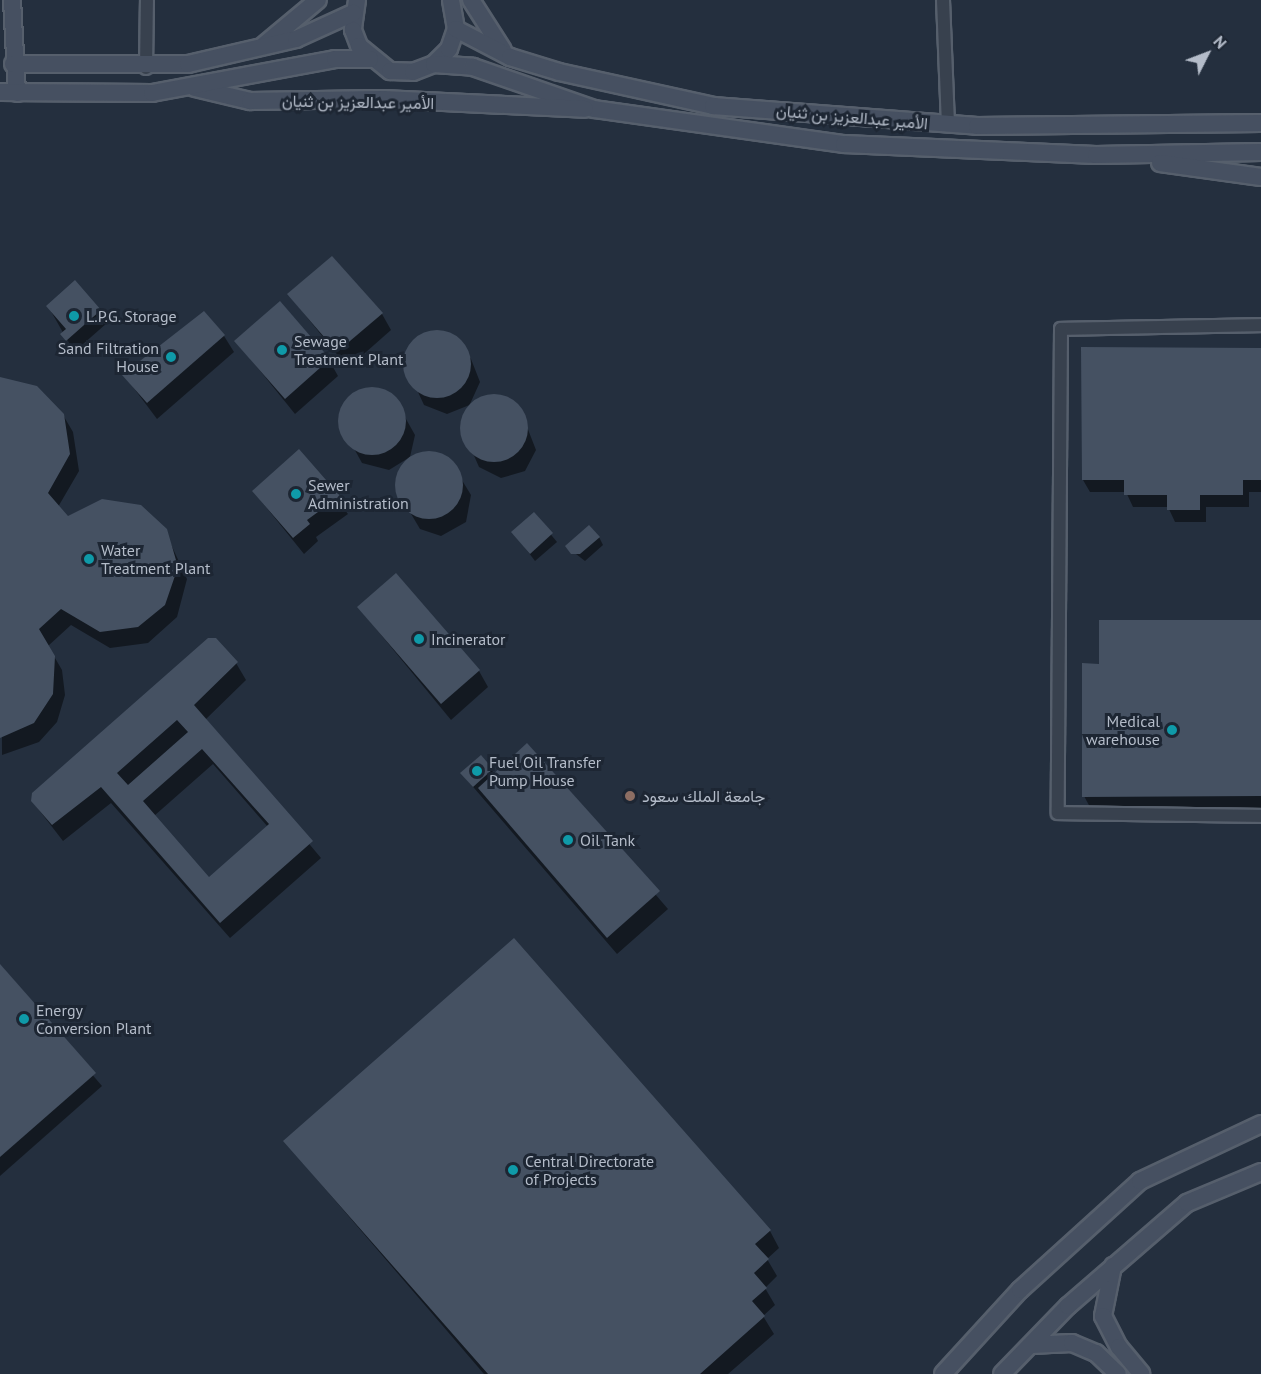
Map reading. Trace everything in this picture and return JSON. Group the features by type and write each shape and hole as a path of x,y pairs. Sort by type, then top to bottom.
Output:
{"street":[{"path":"8,92 13,64 12,0"},
{"path":"146,68 147,0"},
{"path":"261,47 318,0"},
{"path":"434,64 456,30 451,0"},
{"path":"471,0 510,57"},
{"path":"943,0 948,125"},
{"path":"13,64 146,68 231,55 324,30 355,7"},
{"path":"355,7 356,38 370,59"},
{"name":"الأمير عبدالعزيز بن ثنيان","path":"456,30 510,57 713,106 948,125 1261,123"},
{"name":"الأمير عبدالعزيز بن ثنيان","path":"8,92 195,88 335,59 370,59 390,71 412,72 434,64 474,67 594,109"},
{"name":"الأمير عبدالعزيز بن ثنيان","path":"195,88 250,101 383,99 594,109 844,144 1096,155 1261,152"},
{"path":"1096,155 1261,177"},
{"path":"1261,324 1061,329 1058,813 1261,816"},
{"path":"943,1374 1020,1290 1140,1181 1261,1124"},
{"path":"1002,1374 1113,1265 1187,1203 1261,1172"},
{"path":"1113,1265 1103,1316 1119,1347 1142,1374"},
{"path":"1031,1345 1072,1343 1096,1353 1118,1374"}],"building":[{"name":"Sewage Treatment Plant","path":"332,256 383,313 337,352 287,294"},
{"name":"L.P.G. Storage","path":"75,280 101,310 66,341 60,334 66,329 46,306"},
{"name":"Sewage Treatment Plant","path":"280,301 330,359 285,399 234,341"},
{"name":"Sand Filtration House","path":"204,311 225,335 147,403 122,375"},
{"name":"Sewage Treatment Plant","path":"437,330 450,333 461,340 468,351 471,364 468,377 461,388 450,395 437,398 424,395 413,388 406,377 403,364 406,351 413,340 424,333"},
{"path":"1081,347 1261,348 1261,480 1243,480 1243,495 1200,495 1200,510 1167,510 1167,495 1124,495 1124,480 1082,480"},
{"name":"Water Treatment Plant","path":"0,377 37,386 64,414 70,454 48,493 68,516 102,499 141,505 167,529 178,567 165,605 138,627 100,632 61,609 39,629 55,656 53,694 34,723 0,738"},
{"name":"Sewage Treatment Plant","path":"372,387 385,390 396,397 403,408 406,421 403,434 396,445 385,452 372,455 359,452 348,445 341,434 338,421 341,408 348,397 359,390"},
{"path":"494,394 507,396 518,404 526,415 528,428 526,441 518,452 507,460 494,462 481,460 470,452 462,441 460,428 462,415 470,404 481,396"},
{"name":"Sewer Administration","path":"299,449 340,496 307,520 310,524 293,538 252,491"},
{"path":"429,451 442,454 453,461 460,472 463,485 460,498 453,509 442,516 429,519 416,516 405,509 398,498 395,485 398,472 405,461 416,454"},
{"path":"534,512 553,533 530,554 511,532"},
{"path":"589,525 600,537 580,554 571,554 565,546"},
{"name":"Incinerator","path":"396,573 480,670 441,704 357,607"},
{"name":"Medical warehouse","path":"1099,620 1261,620 1261,796 1082,797 1082,663 1099,664"},
{"path":"208,638 216,638 238,662 194,705 313,841 220,923 101,787 52,825 31,801 32,793","holes":["177,720 188,732 128,785 117,773","202,749 269,824 209,877 143,801"]},
{"name":"Oil Tank","path":"527,743 660,891 607,938 478,788"},
{"name":"Fuel Oil Transfer Pump House","path":"481,755 493,769 473,787 460,773"},
{"name":"Central Directorate of Projects","path":"514,938 771,1230 755,1244 769,1259 754,1273 767,1288 752,1301 765,1316 700,1374 488,1374 283,1141"},
{"name":"Energy Conversion Plant","path":"0,964 96,1073 0,1157"}],"place":[{"name":"L.P.G. Storage","path":"74,316"},
{"name":"Sewage Treatment Plant","path":"282,350"},
{"name":"Sand Filtration House","path":"171,357"},
{"name":"Sewer Administration","path":"296,494"},
{"name":"Water Treatment Plant","path":"89,559"},
{"name":"Incinerator","path":"419,639"},
{"name":"Medical warehouse","path":"1172,730"},
{"name":"Fuel Oil Transfer Pump House","path":"477,771"},
{"name":"جامعة الملك سعود","path":"630,796"},
{"name":"Oil Tank","path":"568,840"},
{"name":"Energy Conversion Plant","path":"24,1019"},
{"name":"Central Directorate of Projects","path":"513,1170"}]}
